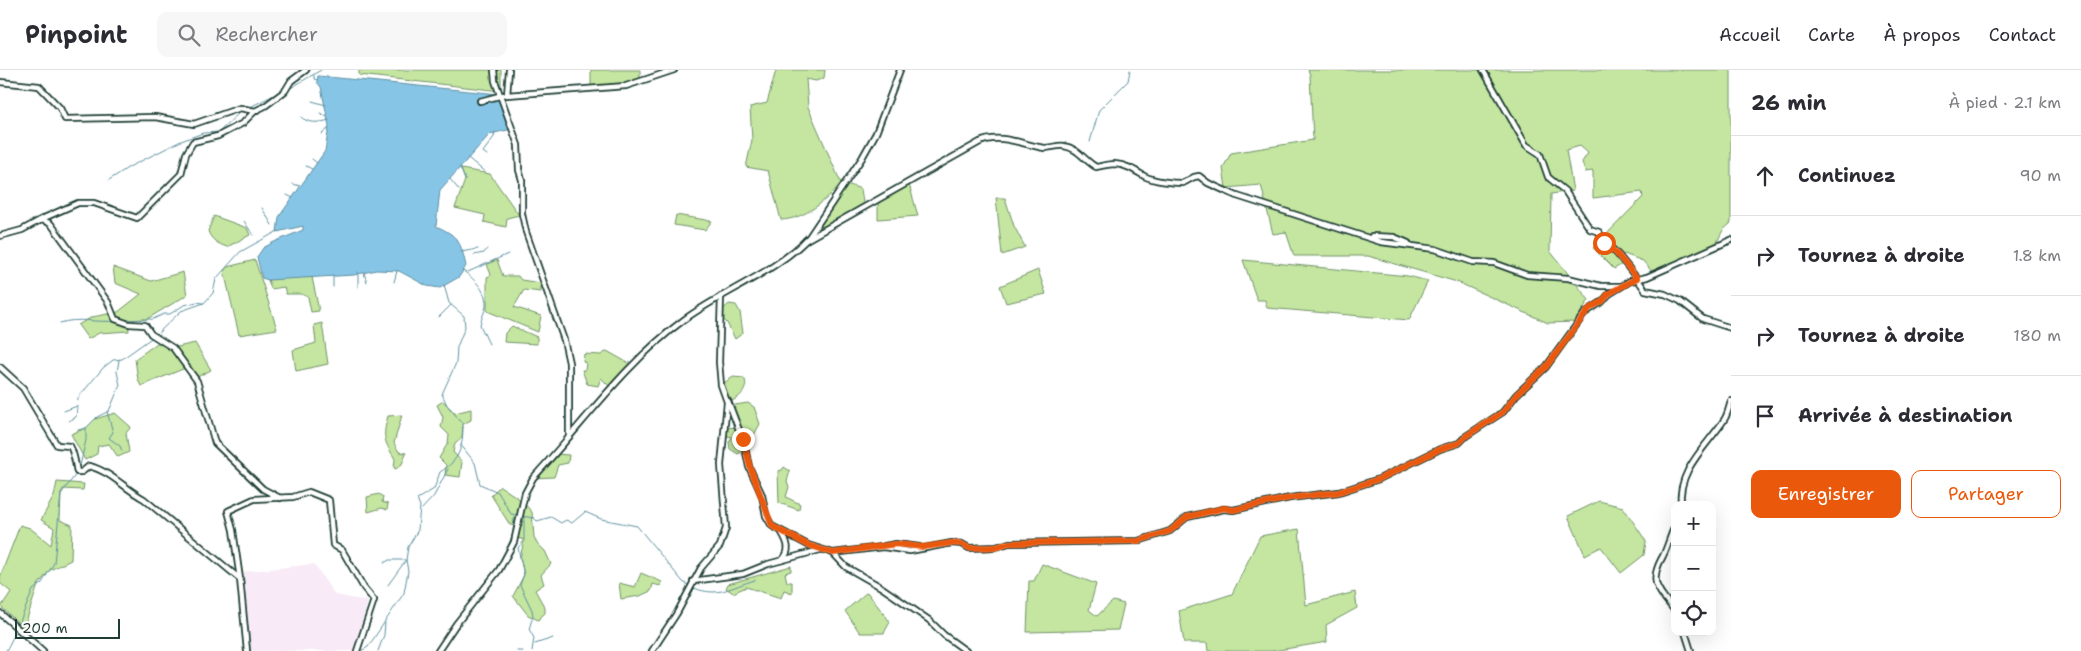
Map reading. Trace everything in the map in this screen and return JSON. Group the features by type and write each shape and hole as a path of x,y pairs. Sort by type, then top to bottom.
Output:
{"street":[{"path":"0,236 22,230 78,203 94,203 137,218 181,174 186,154 193,142 227,131 243,123 255,110 280,94 291,81 306,70"},
{"path":"494,70 495,81 518,145 519,170 522,180 522,214 526,232 564,340 569,363 571,416 569,437"},
{"path":"507,95 509,70"},
{"path":"480,101 507,95 626,86 674,70"},
{"path":"806,240 862,158 881,122 892,86 900,70"},
{"path":"1483,70 1526,145 1540,154 1548,177 1565,192 1590,228 1599,232 1604,243 1616,253 1645,290 1665,294 1680,301 1703,319 1731,328"},
{"path":"0,82 32,83 40,86 60,108 65,119 155,117 194,124 240,108 255,110"},
{"path":"438,651 456,624 499,570 514,542 525,493 533,478 617,380 685,318 775,264 806,240 980,142 991,139 1024,142 1045,148 1064,146 1085,156 1096,167 1113,164 1121,165 1133,168 1144,176 1163,181 1183,183 1199,176 1208,183 1237,196 1355,233 1367,233 1374,237 1394,237 1409,244 1435,249 1477,263 1494,263 1527,275 1568,278 1601,286 1622,286"},
{"path":"39,221 43,220 51,224 108,302 115,319 129,324 146,325 150,334 173,348 197,381 215,443 270,495 280,498"},
{"path":"721,296 719,362 721,385 762,495 768,522 782,532 833,553 883,547 910,551 952,543 962,544 969,548 996,547 1009,543 1138,541 1170,531 1187,517 1224,508 1233,510 1290,498 1332,494 1379,479 1440,449 1459,443 1466,436 1503,412 1516,395 1546,367 1585,313 1603,301 1608,294 1637,278 1647,277 1731,240"},
{"path":"0,367 23,388 57,445 70,446 73,458 77,463 77,472 82,472 89,466 102,471 132,493 144,499 240,579"},
{"path":"652,651 677,613 693,580 720,546 726,528 721,465 727,399"},
{"path":"1681,501 1680,495 1686,473 1725,419 1731,401"},
{"path":"247,651 234,530 228,511 254,499 280,498 309,492 316,493 329,500 333,545 342,550 364,588 374,600 357,651"},
{"path":"780,562 788,552 787,543 782,532"},
{"path":"1671,536 1663,555 1656,564 1654,577 1656,587 1671,606"},
{"path":"693,580 743,574 821,549"},
{"path":"833,553 846,567 881,587 929,620 944,636 966,651"},
{"path":"0,613 43,651"},
{"path":"1686,636 1690,651"}],"shaded area":[{"path":"314,564 335,595 368,601 354,651 249,651 242,572"}],"green space":[{"path":"359,70 501,70 501,91 359,75"},
{"path":"591,70 640,70 640,81 626,86 591,89"},
{"path":"776,70 825,70 824,78 816,81 806,79 808,107 841,183 829,196 807,213 781,220 768,171 746,167 752,140 750,107 767,103"},
{"path":"1308,70 1731,70 1731,223 1723,230 1714,248 1653,273 1643,261 1624,254 1620,257 1624,263 1614,269 1593,248 1643,197 1642,192 1593,198 1593,171 1585,172 1582,162 1588,153 1580,146 1566,150 1573,191 1551,194 1550,251 1589,300 1574,322 1548,323 1457,282 1368,256 1294,256 1286,232 1273,234 1261,185 1226,188 1223,168 1231,153 1313,140 1310,75"},
{"path":"461,169 490,174 519,215 507,218 506,227 484,222 485,215 455,208 465,180"},
{"path":"847,184 861,189 864,208 819,233 816,231"},
{"path":"909,184 918,216 878,219 878,201"},
{"path":"996,198 1005,198 1014,226 1025,247 1002,255"},
{"path":"676,215 712,221 705,230 674,225"},
{"path":"214,216 247,228 250,235 227,247 221,244 213,239 208,231"},
{"path":"255,260 277,329 239,335 224,271 227,267"},
{"path":"497,260 503,276 518,276 521,280 541,283 541,292 524,290 514,307 541,316 538,332 487,311 487,277 491,275 487,264"},
{"path":"1243,260 1408,276 1428,281 1409,320 1267,308 1265,300 1257,300"},
{"path":"113,267 151,281 183,272 187,295 147,319 128,320 129,331 99,333 88,339 78,325 92,317 118,312 141,294 115,283"},
{"path":"1038,270 1046,294 1006,303 1000,286"},
{"path":"283,277 312,277 319,311 311,312 308,297 301,294 286,294 284,287 271,289 268,280"},
{"path":"729,304 736,305 740,312 743,333 735,339 727,323 722,318 721,311"},
{"path":"322,323 328,364 296,371 293,350 316,343 314,325"},
{"path":"512,326 537,337 537,344 504,342 505,333"},
{"path":"160,341 173,348 195,343 211,370 195,378 188,367 141,386 138,380 135,359"},
{"path":"607,351 630,364 609,386 601,378 598,386 587,384 582,370 585,370 586,363 583,362 584,354 601,355"},
{"path":"733,377 744,378 746,386 736,399 728,402 721,385"},
{"path":"443,401 455,413 471,409 471,420 463,424 462,438 455,444 453,452 462,462 460,477 445,475 446,465 439,458 448,443 449,435 441,427 443,417 437,405"},
{"path":"748,403 754,407 760,424 754,435 743,439 745,450 738,454 730,449 729,442 732,437 724,435 725,428 738,427 732,412 735,405"},
{"path":"115,413 131,427 126,433 129,452 118,457 109,444 98,446 97,454 85,460 71,434 86,428 95,419"},
{"path":"402,415 394,443 399,452 406,453 402,464 396,469 394,468 395,459 385,439 385,429 388,416"},
{"path":"555,454 569,455 568,463 558,465 554,477 533,478"},
{"path":"784,467 790,471 786,497 800,504 799,510 779,503 778,471"},
{"path":"57,482 84,484 83,490 63,489 61,494 60,520 72,525 71,560 50,570 38,585 24,628 1,607 11,592 0,583 0,577 20,525 30,528 51,545 54,528 41,520 54,496"},
{"path":"500,486 521,500 532,512 534,537 545,551 551,564 541,575 544,584 535,590 545,608 545,613 538,620 528,615 513,596 524,575 520,558 524,540 515,537 517,526 510,525 491,495"},
{"path":"379,494 383,497 382,502 388,504 387,510 382,508 368,512 367,497"},
{"path":"1599,501 1623,507 1646,541 1644,555 1621,573 1601,547 1585,555 1568,516"},
{"path":"1299,529 1306,605 1355,592 1357,608 1326,625 1327,642 1273,651 1208,651 1207,643 1184,643 1179,611 1232,594 1260,536"},
{"path":"1042,564 1096,584 1089,610 1097,616 1113,601 1124,604 1118,630 1027,632 1029,581 1034,581"},
{"path":"791,566 791,571 785,573 787,582 792,582 792,593 784,590 781,598 746,587 733,593 726,588 728,584"},
{"path":"641,573 662,582 660,586 653,584 651,591 640,596 621,599 619,583 635,587"},
{"path":"867,592 890,622 884,633 860,633 845,611"}],"water":[{"path":"318,76 499,94 512,129 490,134 440,190 436,226 450,233 458,241 466,266 459,277 440,288 427,286 399,271 376,270 354,275 268,280 262,278 257,257 263,248 303,230 303,226 277,232 279,217 325,151 329,126 321,87 317,82"}],"waterway":[{"path":"289,89 321,70"},
{"path":"1090,142 1099,110 1128,81 1130,70"},
{"path":"314,75 314,79 317,80"},
{"path":"248,108 282,91"},
{"path":"312,101 326,105"},
{"path":"109,180 129,167 181,141 203,133 219,132 242,110"},
{"path":"320,113 328,117"},
{"path":"301,117 307,121 314,122 329,120"},
{"path":"322,134 329,128"},
{"path":"487,155 483,152 494,137 495,132"},
{"path":"468,158 486,173"},
{"path":"312,159 317,163"},
{"path":"306,166 312,169"},
{"path":"460,167 465,180"},
{"path":"450,179 459,190"},
{"path":"293,184 300,186"},
{"path":"287,195 293,198"},
{"path":"262,208 272,225"},
{"path":"244,221 253,235"},
{"path":"69,421 76,417 78,398 103,368 113,360 122,359 157,334 181,311 204,303 213,293 216,279 240,252 278,231"},
{"path":"461,252 478,249"},
{"path":"474,255 484,253 487,249"},
{"path":"468,272 508,254"},
{"path":"462,270 475,281 482,290 486,300 480,325 489,344"},
{"path":"394,282 397,271"},
{"path":"358,272 358,287"},
{"path":"364,273 367,282"},
{"path":"333,275 333,287"},
{"path":"388,585 406,560 408,547 418,530 420,506 417,499 434,489 440,472 452,463 461,446 463,424 447,405 442,394 456,363 457,347 465,327 464,316 449,303 444,285"},
{"path":"125,320 153,319 164,314 170,314 184,305 197,302 203,303"},
{"path":"439,317 451,305"},
{"path":"60,323 74,320 116,321"},
{"path":"78,430 86,428 97,417 109,411 120,385 117,372 119,360"},
{"path":"64,411 77,406"},
{"path":"107,412 113,432 109,438 120,446 122,451"},
{"path":"79,470 86,440 86,428"},
{"path":"461,445 475,463 480,484 498,492 511,514 517,515"},
{"path":"422,509 434,496 448,469"},
{"path":"18,626 33,590 42,583 54,563 61,494 77,473"},
{"path":"521,516 534,518 537,521 551,517 561,523 566,520 572,523 585,512 601,519 637,526 683,582 690,586"},
{"path":"508,547 513,533 514,517"},
{"path":"524,517 524,540 518,548 524,574 520,585 532,610 533,616 529,629 534,638 532,651"},
{"path":"361,651 368,647 404,593 408,571 406,560 389,560 384,563"},
{"path":"694,588 718,592 755,580"},
{"path":"378,651 384,635 385,623"},
{"path":"6,651 17,629"},
{"path":"535,644 553,638"},
{"path":"517,651 523,651"}],"route":[{"path":"743,439 750,467 762,495 768,522 776,529 808,545 833,553 896,544 923,547 952,543 962,544 969,548 982,546 996,547 1009,543 1033,542 1138,541 1170,531 1187,517 1203,513 1224,508 1233,510 1290,498 1332,494 1367,484 1440,449 1459,443 1466,436 1503,412 1516,395 1546,367 1589,309 1603,301 1608,294 1637,278 1616,253 1604,243"}]}
